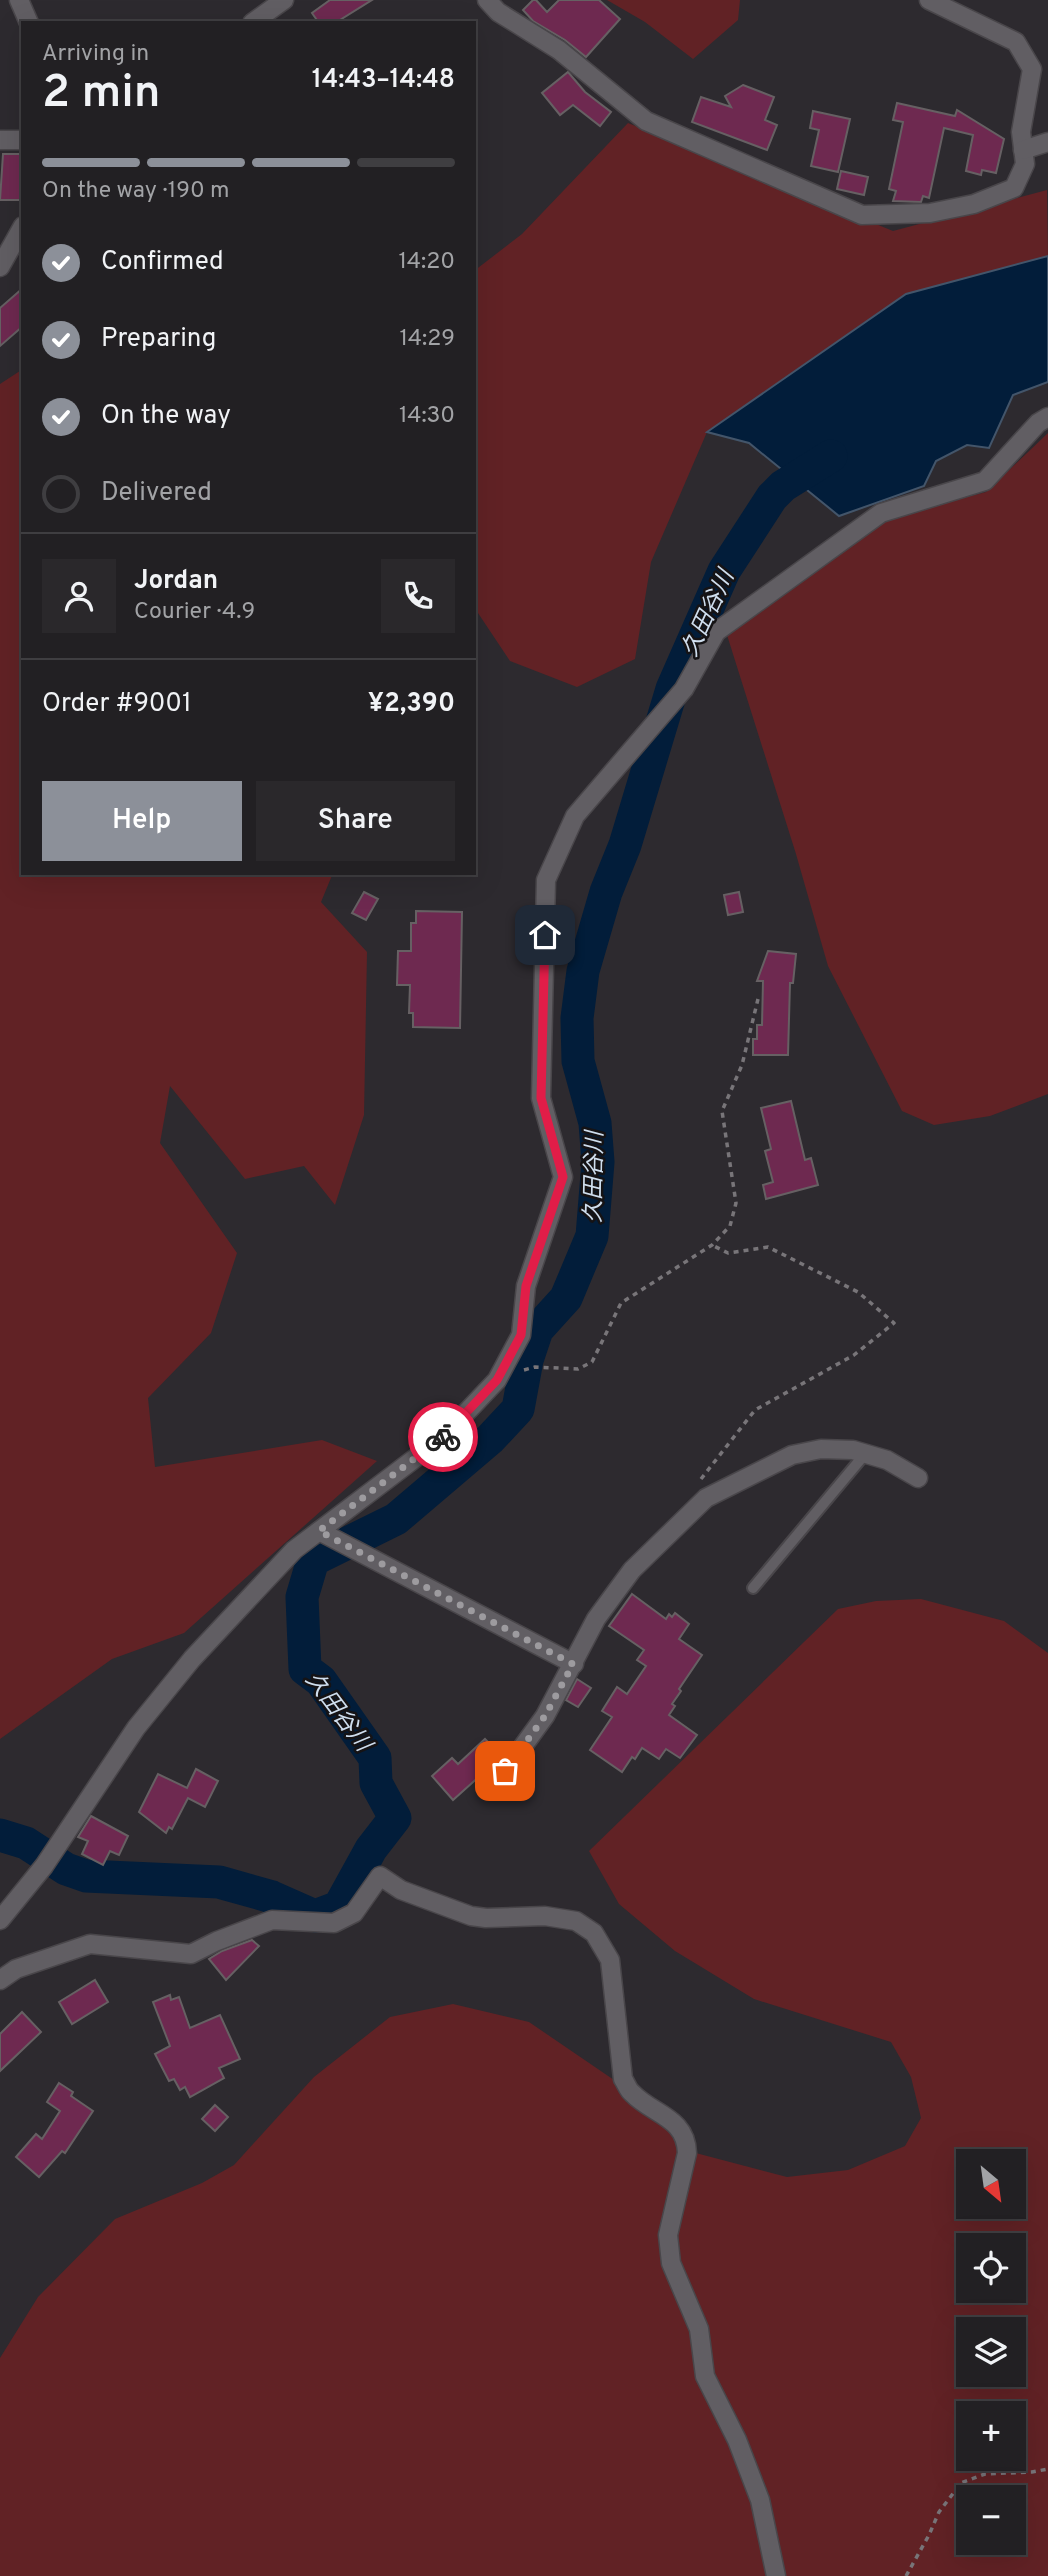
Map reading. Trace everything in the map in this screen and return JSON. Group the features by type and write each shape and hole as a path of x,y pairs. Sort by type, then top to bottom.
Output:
{"street":[{"path":"19,0 28,21"},
{"path":"255,21 284,0"},
{"path":"487,0 498,12 559,50 646,121 862,215 930,213 984,200 1014,188 1025,164 1021,132 1032,69 1016,42 929,0"},
{"path":"0,140 21,140"},
{"path":"1023,150 1048,142"},
{"path":"0,267 21,230"},
{"path":"0,1920 44,1866 136,1728 192,1659 294,1550 327,1536 443,1437 497,1380 521,1335 526,1286 563,1177 541,1098 546,880 575,816 684,689 716,632 881,513 985,481 1038,423 1048,417"},
{"path":"505,1771 545,1716 596,1619 632,1570 706,1498 792,1455 821,1448 887,1460 918,1478"},
{"path":"327,1536 573,1664"},
{"path":"0,1980 16,1969 90,1944 191,1954 272,1920 334,1923 354,1913 380,1876 401,1890 471,1916 545,1916 576,1920 594,1933 610,1960 623,2079 631,2093 678,2126 687,2141 687,2153 667,2235 671,2263 699,2329 705,2376 737,2440 760,2500 776,2576"}],"lane":[{"path":"752,1588 865,1454"}],"path":[{"path":"521,1370 535,1367 578,1369 592,1362 621,1303 712,1245 730,1226 736,1203 722,1111 742,1066 758,999"},
{"path":"706,1498 701,1479 755,1409 855,1354 894,1323 858,1292 768,1247 729,1253 712,1245"},
{"path":"906,2576 929,2536 939,2512 961,2483 985,2474 1048,2469"}],"shaded area":[{"path":"607,0 740,0 738,20 693,59 645,22"},
{"path":"628,123 893,231 1047,190 1048,256 906,294 707,432 651,562 635,659 577,687 510,661 476,610 476,269 522,234"},
{"path":"21,370 21,875 332,875 321,902 367,952 364,1115 335,1205 304,1166 245,1179 170,1086 160,1143 237,1253 211,1333 148,1398 155,1467 322,1440 377,1461 184,1633 112,1659 0,1739 0,384"},
{"path":"1048,433 1048,1094 990,1116 934,1125 902,1111 828,966 727,635 876,521 986,492"},
{"path":"921,1599 1004,1621 1048,1653 1048,2576 0,2576 0,2358 38,2297 115,2219 202,2183 234,2165 314,2077 390,2017 453,2004 529,2022 614,2080 692,2152 787,2177 848,2170 905,2146 921,2118 911,2077 891,2042 754,1999 675,1951 619,1904 589,1851 838,1609 876,1601"}],"water":[{"path":"1048,256 1048,382 1013,395 989,448 967,445 936,461 924,486 839,516 749,443 707,432 906,294"}],"building":[{"path":"330,0 372,0 338,21 318,21 312,13"},
{"path":"533,0 547,12 559,0 599,0 620,19 586,57 565,40 533,21 523,10"},
{"path":"568,72 585,92 611,112 600,126 573,105 560,115 542,93"},
{"path":"743,85 774,97 765,120 777,125 767,150 692,122 701,97 731,107 725,96"},
{"path":"897,103 955,116 957,110 1004,139 996,173 982,170 981,175 966,171 973,135 944,128 929,198 923,196 921,202 893,201 896,191 889,189 903,122 893,120"},
{"path":"813,111 850,119 838,172 811,166 819,130 810,128"},
{"path":"3,154 21,154 21,200 0,200"},
{"path":"841,171 868,177 864,195 837,189"},
{"path":"21,290 21,328 0,346 0,308"},
{"path":"364,892 378,899 366,920 352,913"},
{"path":"739,892 743,912 728,915 724,895"},
{"path":"416,911 462,912 460,1028 413,1027 413,1013 409,1013 410,985 397,985 398,951 411,951 411,923 416,923"},
{"path":"768,951 796,954 793,983 790,983 788,1055 753,1055 753,1039 757,1039 757,1025 762,1025 763,981 757,981"},
{"path":"791,1101 805,1160 811,1158 818,1185 766,1199 763,1185 773,1182 765,1151 771,1149 761,1108"},
{"path":"632,1594 666,1619 669,1614 672,1617 675,1613 689,1624 679,1639 702,1655 679,1689 681,1691 672,1704 675,1706 669,1715 697,1735 680,1758 666,1749 659,1759 642,1748 622,1772 590,1750 612,1717 602,1711 617,1687 627,1694 646,1666 637,1660 644,1650 609,1626"},
{"path":"577,1679 591,1688 578,1707 566,1700"},
{"path":"485,1739 502,1756 453,1800 432,1776 452,1758 458,1764"},
{"path":"196,1769 218,1781 205,1807 188,1798 172,1829 169,1827 166,1833 139,1812 158,1774 187,1788"},
{"path":"91,1816 128,1836 119,1855 110,1851 103,1865 82,1854 88,1841 78,1837"},
{"path":"252,1940 259,1946 226,1980 209,1959"},
{"path":"95,1980 108,2002 72,2024 59,2002"},
{"path":"170,1995 171,2000 179,1997 190,2028 220,2015 240,2059 219,2068 224,2078 190,2097 185,2087 180,2090 174,2079 169,2081 155,2054 170,2046 153,2002"},
{"path":"22,2012 41,2032 0,2071 0,2034"},
{"path":"59,2083 73,2092 71,2096 93,2111 65,2153 62,2151 39,2177 16,2157 36,2134 42,2139 60,2111 47,2102"},
{"path":"215,2105 228,2117 215,2131 202,2119"}],"waterway":[{"name":"久田谷川","path":"0,1835 26,1843 66,1869 86,1876 219,1882 272,1897 315,1916 339,1907 371,1849 395,1818 376,1783 375,1758 321,1681 305,1669 302,1597 313,1560 396,1519 490,1439 518,1409 527,1360 537,1330 566,1298 592,1236 598,1162 595,1123 578,1061 577,1018 583,971 606,892 625,845 672,689 724,571 772,497 783,486 831,456"}],"way so far":[{"path":"443,1437 319,1531 573,1664 545,1716 505,1771"}],"route":[{"path":"443,1437 497,1380 521,1335 526,1286 563,1177 541,1098 545,935"}]}
